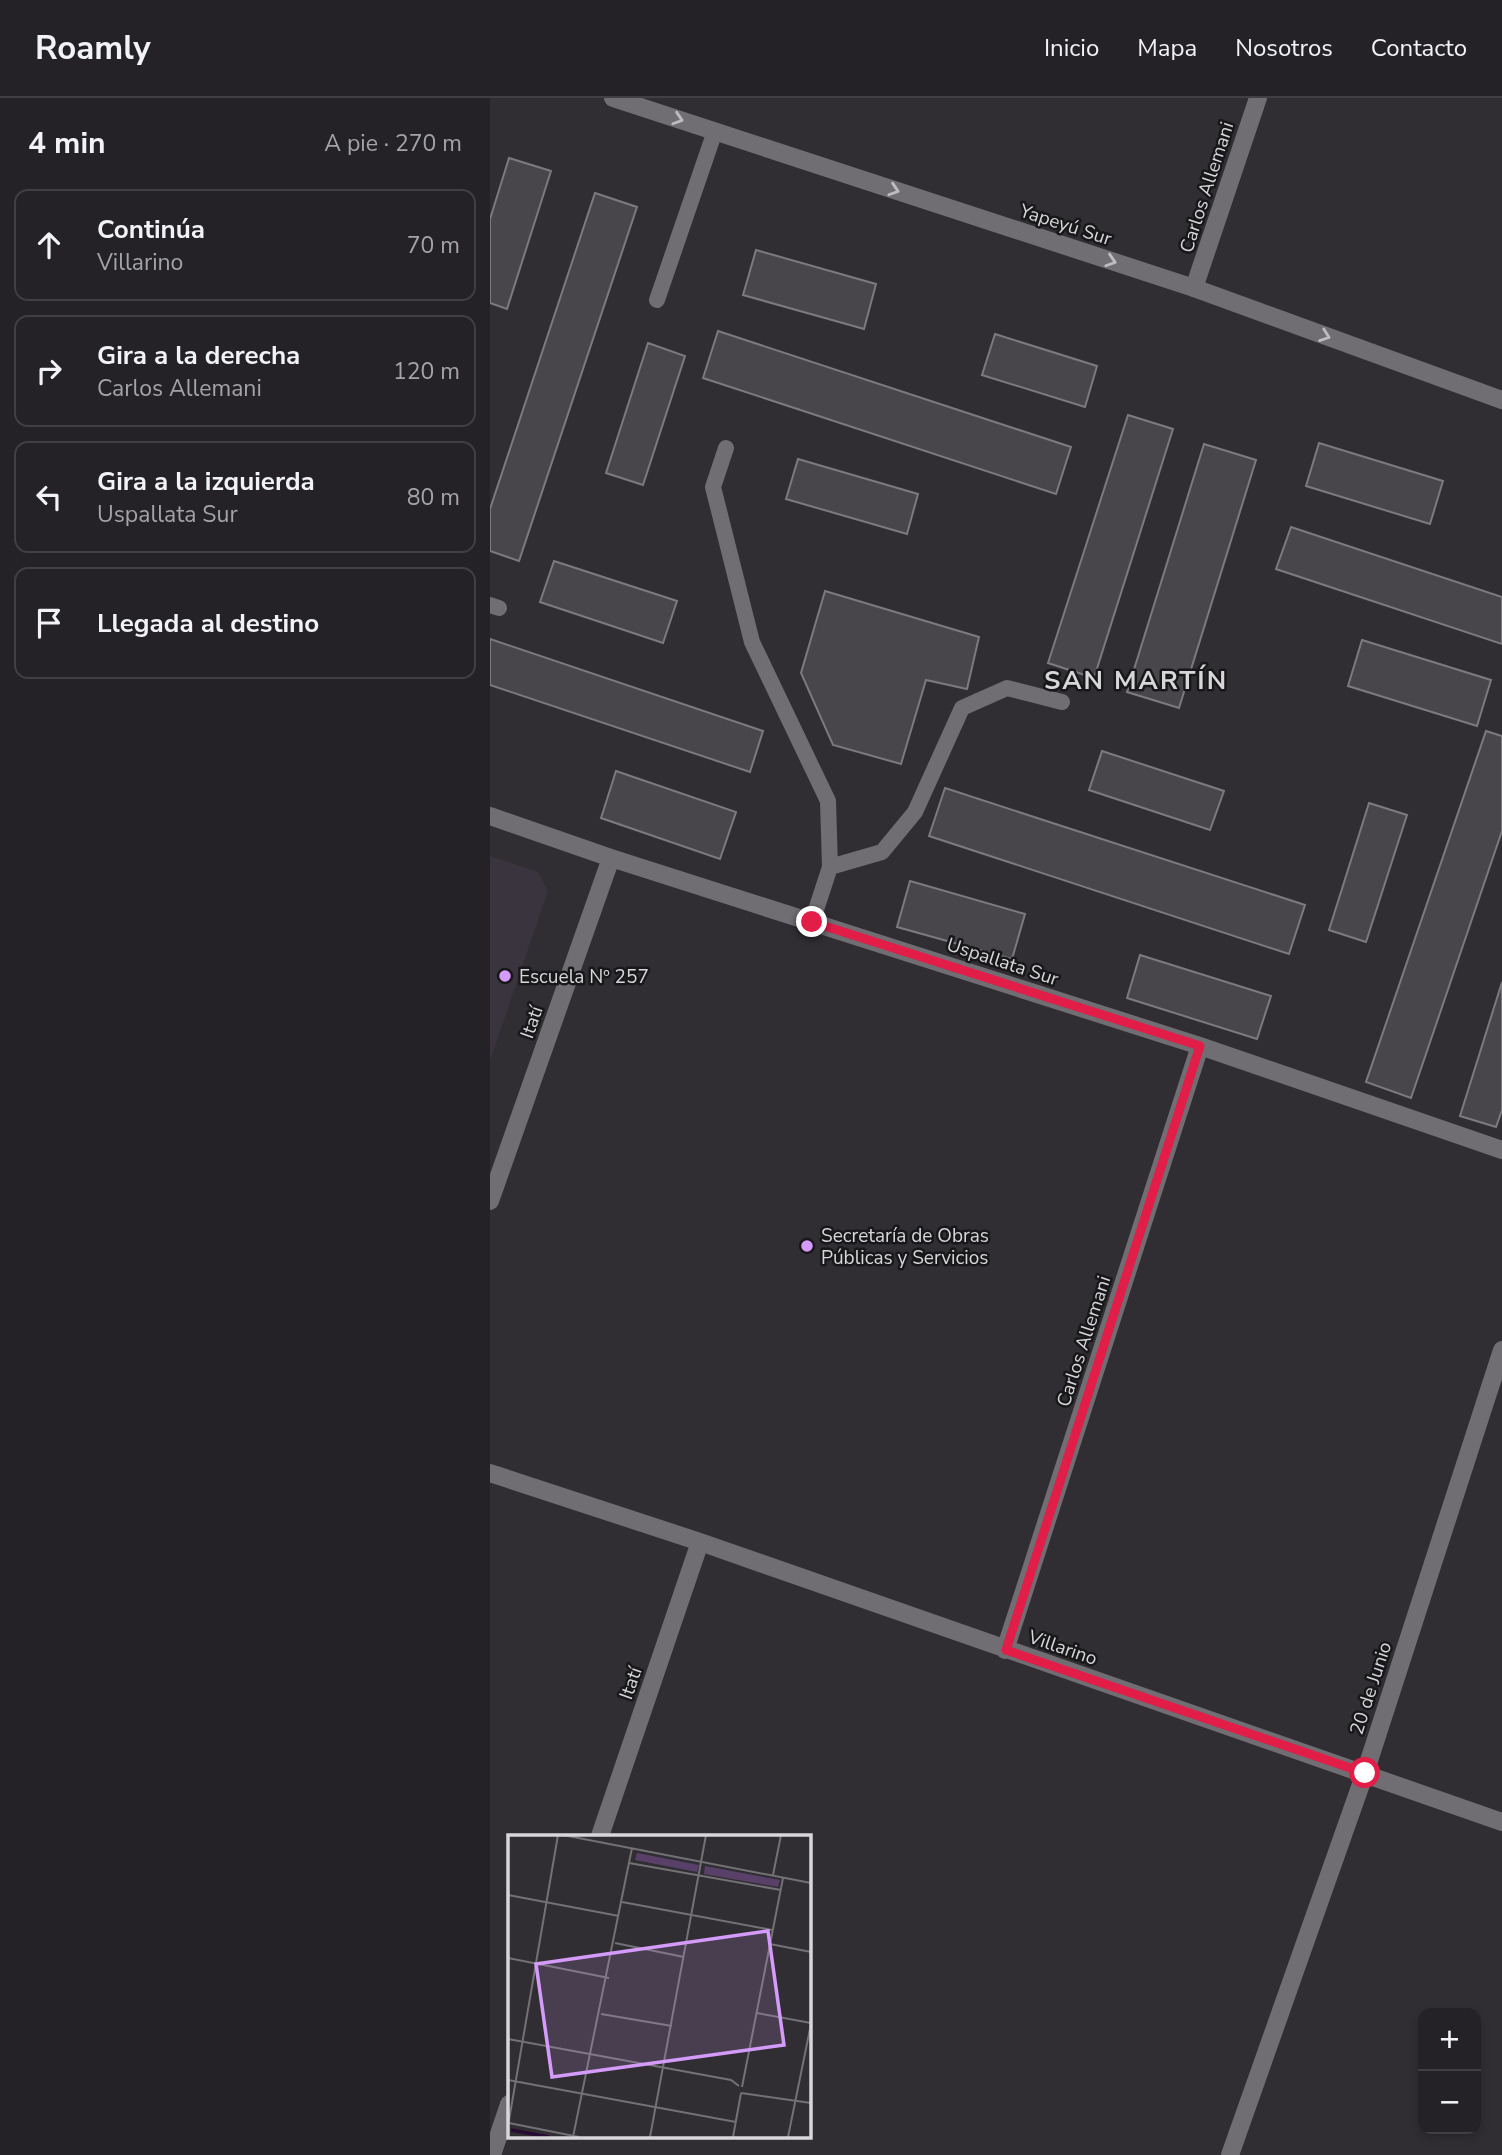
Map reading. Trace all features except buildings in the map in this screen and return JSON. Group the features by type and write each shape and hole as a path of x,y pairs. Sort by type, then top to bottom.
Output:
{"street":[{"name":"Yapeyú Sur","path":"613,98 1194,288 1502,400"},
{"name":"Carlos Allemani","path":"1194,288 1258,98"},
{"name":"Uspallata Sur","path":"490,816 611,858 1200,1046 1502,1150"},
{"name":"Itatí","path":"490,1201 611,858"},
{"name":"Carlos Allemani","path":"1006,1650 1200,1046"},
{"name":"20 de Junio","path":"1230,2155 1365,1773 1502,1350"},
{"name":"Villarino","path":"490,1473 700,1542 1502,1822"},
{"name":"Itatí","path":"600,1835 700,1542"},
{"path":"492,2155 508,2108"}],"lane":[{"path":"657,300 715,131"},
{"path":"726,447 712,487 752,642 828,801 830,867 812,922"},
{"path":"830,867 882,852 915,811 962,708 1007,688 1062,702"}],"shaded area":[{"name":"Escuela Nº 257","path":"490,856 538,872 548,891 490,1061"}],"place":[{"name":"Escuela Nº 257","path":"505,976"},
{"name":"Secretaría de Obras Públicas y Servicios","path":"807,1246"}],"district":[{"name":"SAN MARTÍN","path":"1136,680"}],"route":[{"path":"812,922 1200,1046 1006,1650 1365,1773"}]}
